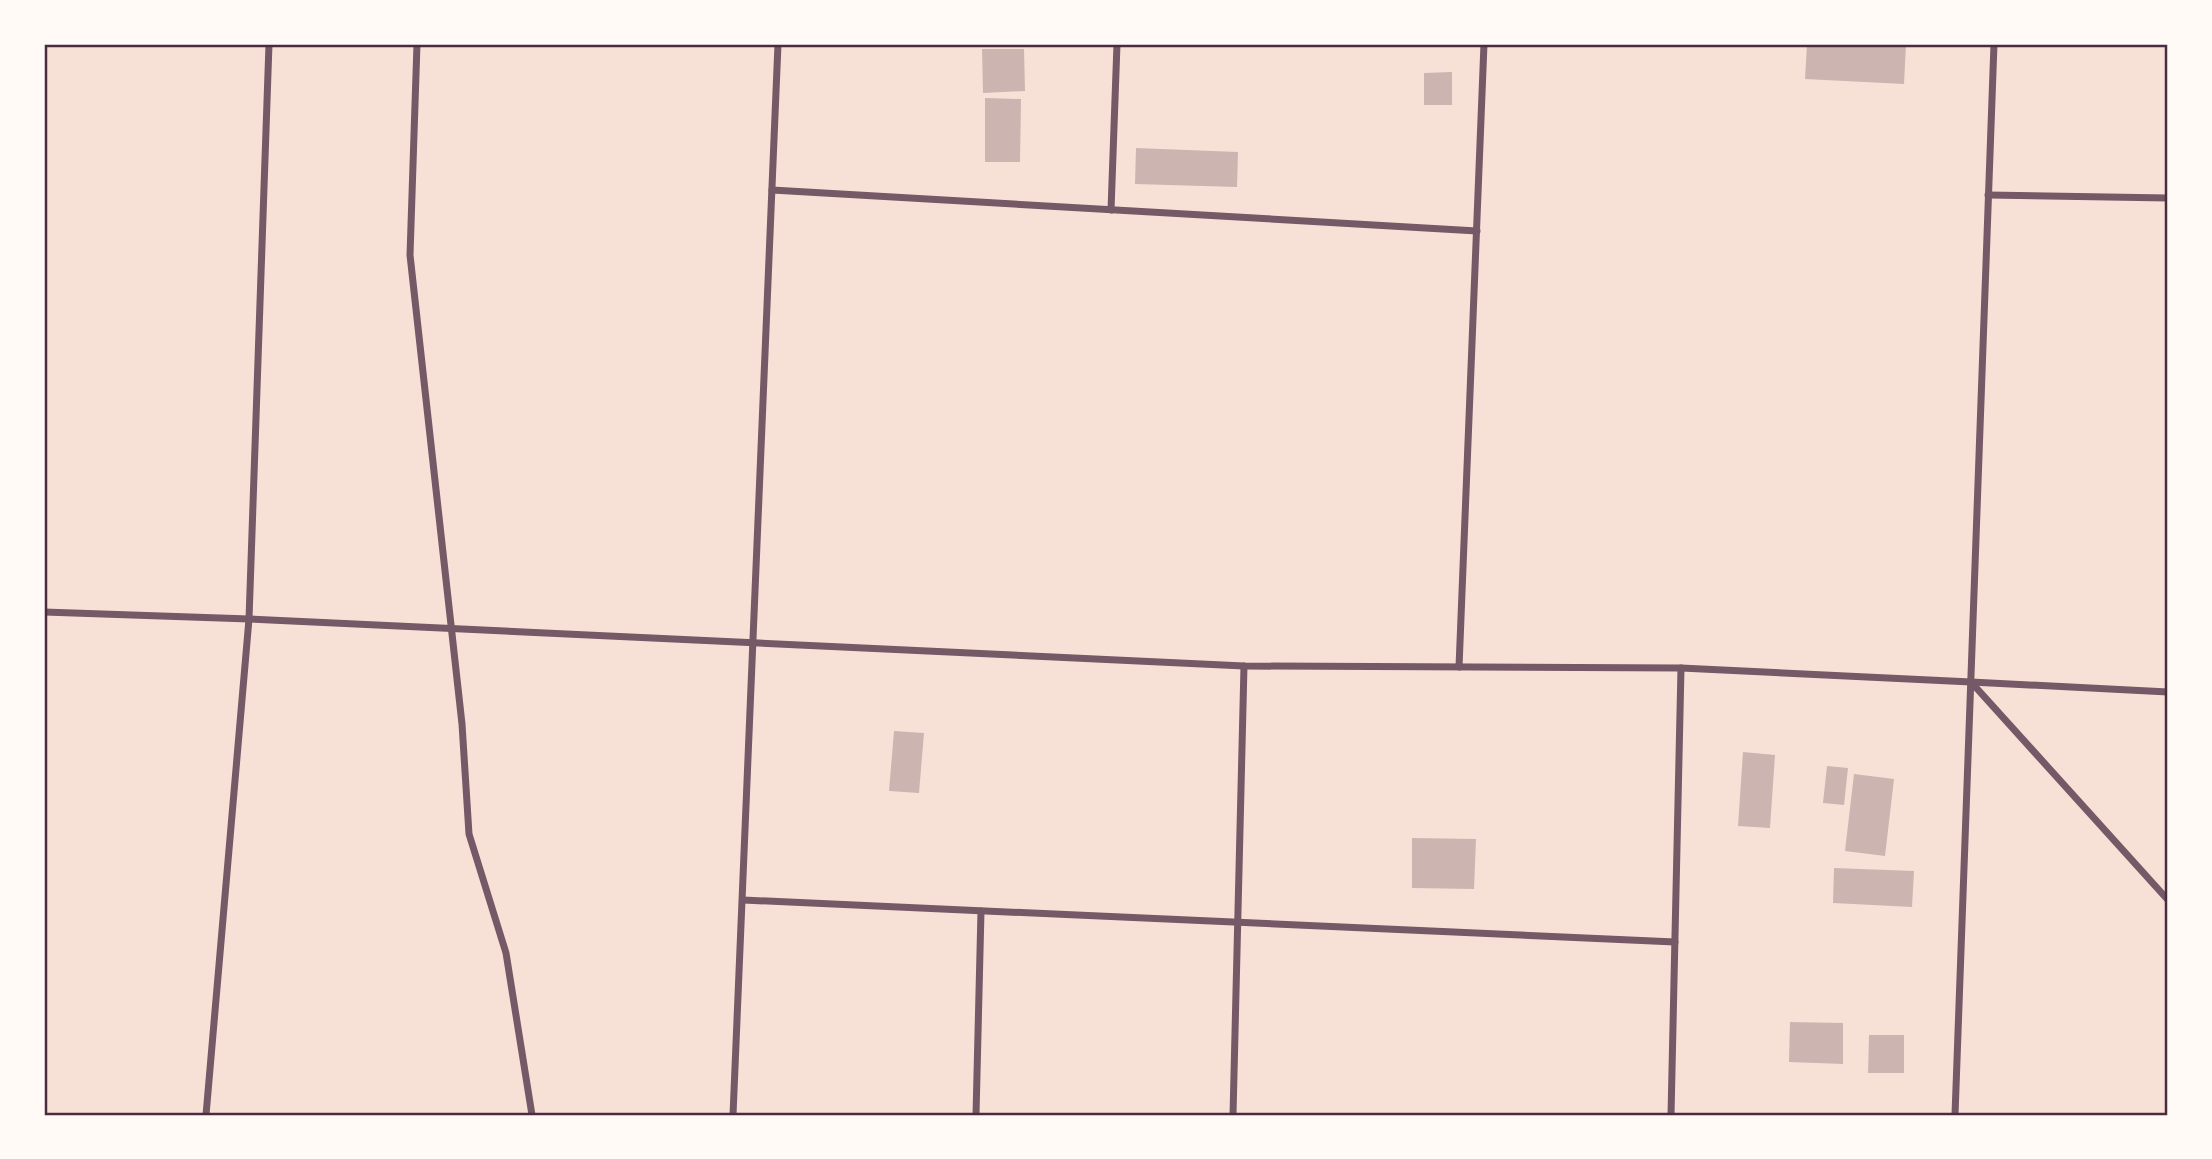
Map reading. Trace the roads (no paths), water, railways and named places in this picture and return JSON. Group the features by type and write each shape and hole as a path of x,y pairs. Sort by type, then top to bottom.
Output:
{"street":[{"path":"206,1115 249,619 270,44"},
{"path":"417,44 410,255 462,724 469,834 506,953 532,1115"},
{"path":"733,1115 778,44"},
{"path":"1111,210 1117,44"},
{"path":"1459,667 1484,44"},
{"path":"1955,1115 1994,44"},
{"path":"772,190 1476,231"},
{"path":"1989,195 2168,198"},
{"path":"44,612 452,628 1244,666 1681,668 2168,692"},
{"path":"1233,1115 1244,666"},
{"path":"1671,1115 1681,668"},
{"path":"1971,682 2168,900"},
{"path":"743,900 1675,942"},
{"path":"976,1115 981,911"}]}
